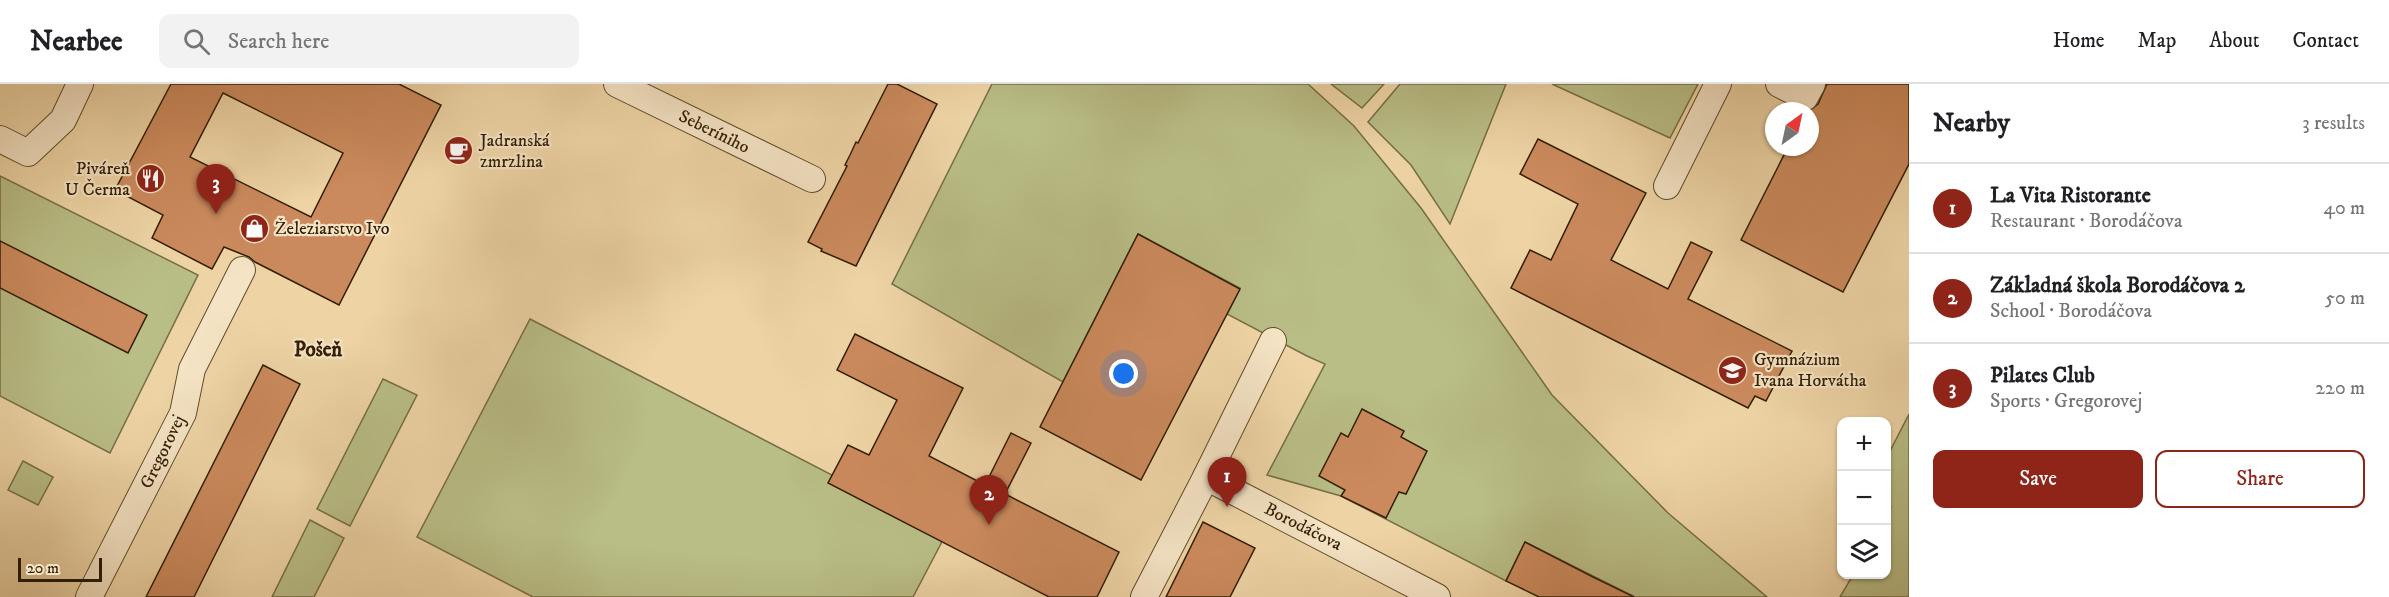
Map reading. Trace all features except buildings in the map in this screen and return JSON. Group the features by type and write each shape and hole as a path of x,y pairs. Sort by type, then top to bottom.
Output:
{"street":[{"path":"0,139 28,153 63,120 80,84"},
{"name":"Seberíniho","path":"617,84 812,179"},
{"path":"1667,186 1718,84"},
{"path":"1779,84 1805,97 1812,84"},
{"name":"Gregorovej","path":"89,597 183,413 192,369 242,270"},
{"path":"1144,597 1273,341"},
{"name":"Borodáčova","path":"1206,477 1437,597"}],"green space":[{"path":"992,84 1308,84 1354,126 1421,208 1552,395 1668,513 1767,597 1635,597 1525,542 1506,581 1341,496 1267,475 1325,364 1227,314 1240,288 1138,234 1063,382 892,284"},
{"path":"1331,84 1384,84 1362,108"},
{"path":"1400,84 1506,84 1450,224 1411,165 1368,122"},
{"path":"1552,84 1698,84 1670,138"},
{"path":"0,176 198,275 110,453 0,396"},
{"path":"530,319 946,534 913,597 533,597 417,537"},
{"path":"383,379 417,395 350,526 317,509"},
{"path":"1909,414 1909,597 1840,597 1851,579 1891,579 1891,449"},
{"path":"23,461 53,477 38,505 8,490"},
{"path":"310,520 344,538 314,597 272,597"}],"place":[{"name":"Jadranská zmrzlina","path":"459,151"},
{"name":"Piváreň U Čerma","path":"151,179"},
{"name":"Pilates Club","path":"216,214"},
{"name":"Železiarstvo Ivo","path":"254,229"},
{"name":"Gymnázium Ivana Horvátha","path":"1733,370"},
{"name":"La Vita Ristorante","path":"1227,507"},
{"name":"Základná škola Borodáčova 2","path":"989,525"}],"district":[{"name":"Pošeň","path":"318,350"}]}
